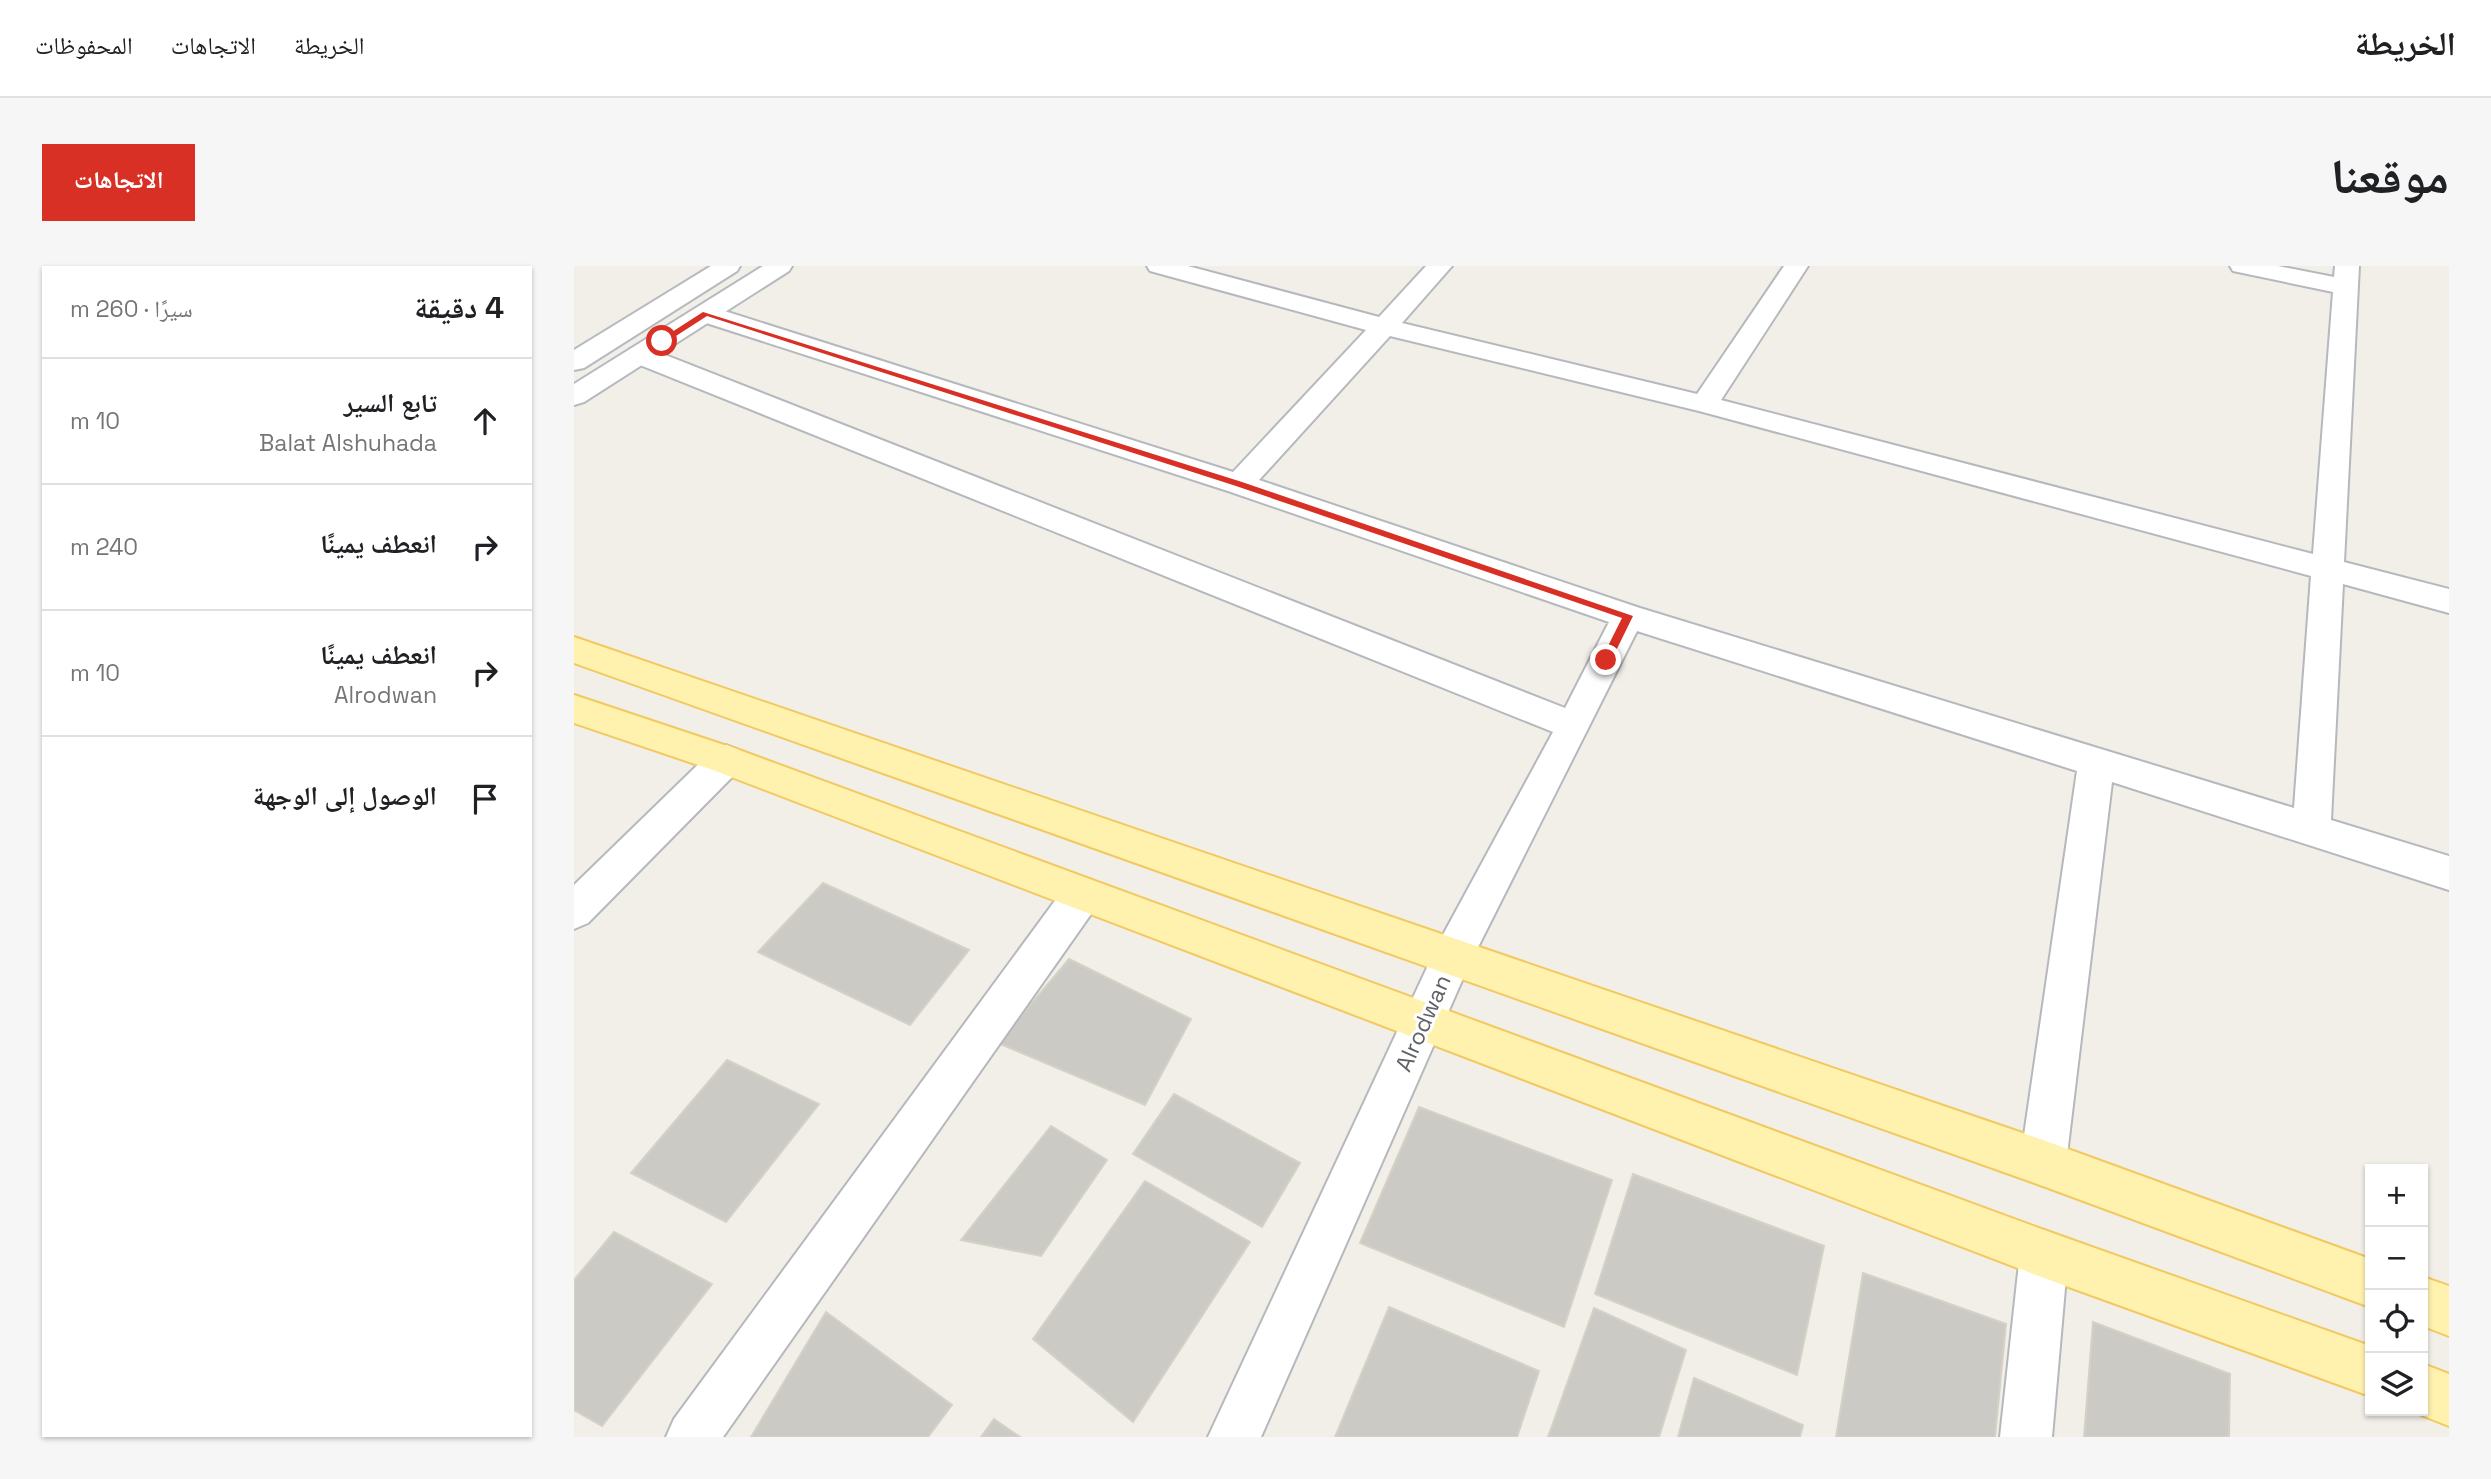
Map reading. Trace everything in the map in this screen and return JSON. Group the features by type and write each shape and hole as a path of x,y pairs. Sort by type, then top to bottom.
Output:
{"main road":[{"path":"574,650 2043,1163 2365,1281"},
{"path":"574,709 726,760 2045,1254 2365,1369"},
{"path":"2428,1304 2449,1311"},
{"path":"2428,1392 2449,1399"}],"street":[{"path":"574,362 728,266"},
{"path":"574,396 780,266"},
{"path":"1159,266 1386,327 1704,404 2449,601"},
{"path":"1239,484 1440,266"},
{"path":"1704,404 1796,266"},
{"path":"2242,266 2346,277 2311,830"},
{"path":"706,314 1239,484 1628,616 2096,765 2449,873"},
{"path":"640,355 1574,726"},
{"name":"Alrodwan","path":"1234,1437 1452,957 1574,726 1628,616"},
{"path":"574,911 726,760"},
{"path":"2043,1163 2096,765"},
{"path":"691,1437 1082,895"},
{"path":"2026,1437 2045,1254"}],"building":[{"path":"823,883 969,950 910,1025 758,952"},
{"path":"1069,959 1191,1019 1145,1105 998,1043"},
{"path":"727,1060 819,1104 726,1222 631,1173"},
{"path":"1174,1094 1300,1163 1262,1227 1133,1154"},
{"path":"1419,1107 1612,1180 1564,1327 1360,1243"},
{"path":"1051,1126 1107,1160 1041,1256 961,1240"},
{"path":"1633,1174 1824,1246 1797,1375 1595,1294"},
{"path":"1145,1181 1250,1242 1133,1422 1033,1339"},
{"path":"614,1232 712,1284 602,1426 574,1410 574,1280"},
{"path":"1863,1273 2006,1324 1995,1437 1836,1437"},
{"path":"1389,1307 1539,1371 1517,1437 1335,1437"},
{"path":"1594,1308 1686,1350 1659,1437 1548,1437"},
{"path":"826,1312 952,1405 928,1437 751,1437"},
{"path":"2093,1322 2230,1374 2229,1437 2084,1437"},
{"path":"1694,1378 1803,1425 1800,1437 1678,1437"},
{"path":"994,1419 1020,1437 981,1437"}],"route":[{"path":"662,341 706,314 1239,484 1628,616 1606,660"}]}
